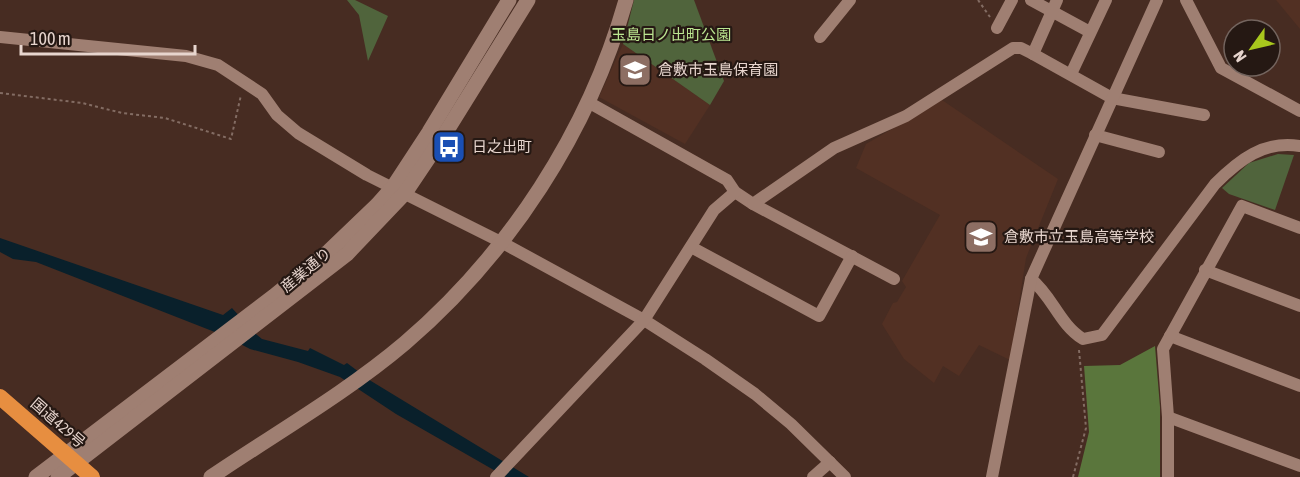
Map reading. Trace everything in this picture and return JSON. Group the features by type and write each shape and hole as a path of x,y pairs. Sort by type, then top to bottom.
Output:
{"highway":[{"name":"国道429号","path":"0,397 92,477"}],"street":[{"name":"産業通り","path":"399,190 509,0"},
{"name":"産業通り","path":"36,477 71,459 246,325 399,190 446,132 528,0"},
{"path":"211,477 348,385 404,344 451,300 501,242 537,192 588,102 626,0"},
{"path":"820,38 850,0"},
{"path":"998,28 1012,0"},
{"path":"1031,0 1055,6 1090,32"},
{"path":"1071,74 1106,0"},
{"path":"992,477 1030,279 1157,0"},
{"path":"1186,0 1221,68 1300,111"},
{"path":"1033,54 1055,6"},
{"path":"0,37 186,56 218,65 262,94 277,115 298,133 367,175 501,242 644,320 755,394 791,424 837,472"},
{"path":"753,204 834,148 906,116 1008,51 1021,48 1112,98 1204,115"},
{"path":"588,102 727,180 735,192 753,204 894,279"},
{"path":"1095,135 1160,153"},
{"path":"1030,279 1045,290 1069,330 1083,339 1102,335 1215,184 1248,154 1266,147 1300,146"},
{"path":"498,475 644,320 714,210 735,192"},
{"path":"1168,477 1168,417 1162,349 1242,206 1300,228"},
{"path":"691,247 819,316 852,256"},
{"path":"1205,270 1300,306"},
{"path":"1170,336 1300,387"},
{"path":"1168,417 1300,466"},
{"name":"産業通り","path":"58,477 71,459"},
{"path":"813,477 837,472"}],"path":[{"path":"0,93 82,103 122,113 165,118 231,139 245,81"},
{"path":"1073,477 1086,428 1084,386 1076,335"}],"shaded area":[{"path":"1276,0 1300,0 1300,29"},
{"name":"倉敷市玉島保育園","path":"623,44 710,105 685,144 599,97"},
{"name":"倉敷市立玉島高等学校","path":"942,100 1058,179 1026,258 1010,360 979,345 959,376 943,366 934,383 904,359 882,324 893,303 897,302 906,287 902,281 940,215 856,168 866,144"}],"green space":[{"path":"347,0 355,0 388,16 368,61 359,15"},
{"name":"玉島日ノ出町公園","path":"634,0 694,0 724,81 710,105 623,44"},
{"path":"1278,154 1294,155 1275,210 1229,194 1222,188 1249,163"},
{"path":"1155,346 1160,407 1160,477 1078,477 1089,432 1084,366 1120,365"}],"water":[{"path":"0,238 223,315 232,308 241,318 241,322 262,339 308,351 310,348 344,365 347,363 371,381 529,477 506,477 396,414 340,377 298,362 250,349 225,336 36,262 13,259 0,252"}],"place":[{"name":"倉敷市玉島保育園","path":"635,70"},
{"name":"日之出町","path":"449,147"},
{"name":"倉敷市立玉島高等学校","path":"981,237"}]}
